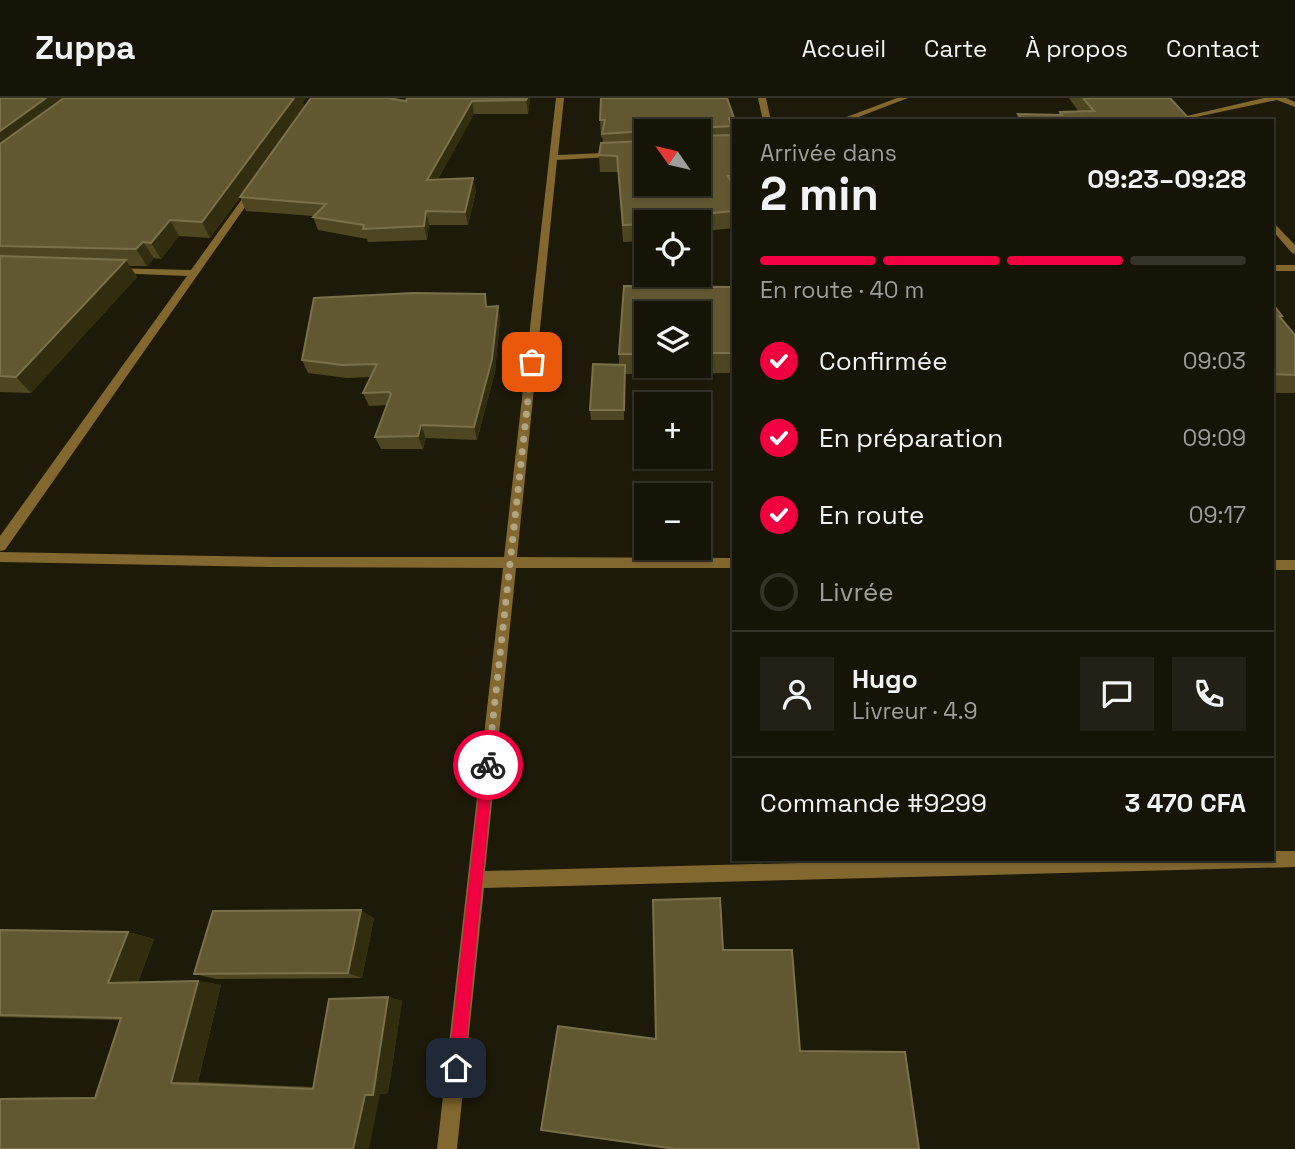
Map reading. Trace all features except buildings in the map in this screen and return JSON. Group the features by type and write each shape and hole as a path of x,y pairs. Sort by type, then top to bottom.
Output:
{"street":[{"path":"447,1149 560,98"},
{"path":"762,98 767,119"},
{"path":"846,119 904,98"},
{"path":"1187,119 1278,98 1295,105"},
{"path":"1173,108 1182,119"},
{"path":"554,158 634,154"},
{"path":"0,546 263,176"},
{"path":"1274,226 1295,251"},
{"path":"1274,268 1295,268"},
{"path":"97,270 194,273"},
{"path":"0,557 272,562 732,563"},
{"path":"1274,565 1295,565"},
{"path":"1274,860 1295,859"},
{"path":"475,880 1217,861"}],"way so far":[{"path":"488,765 532,362"}],"route":[{"path":"456,1068 488,765"}]}
